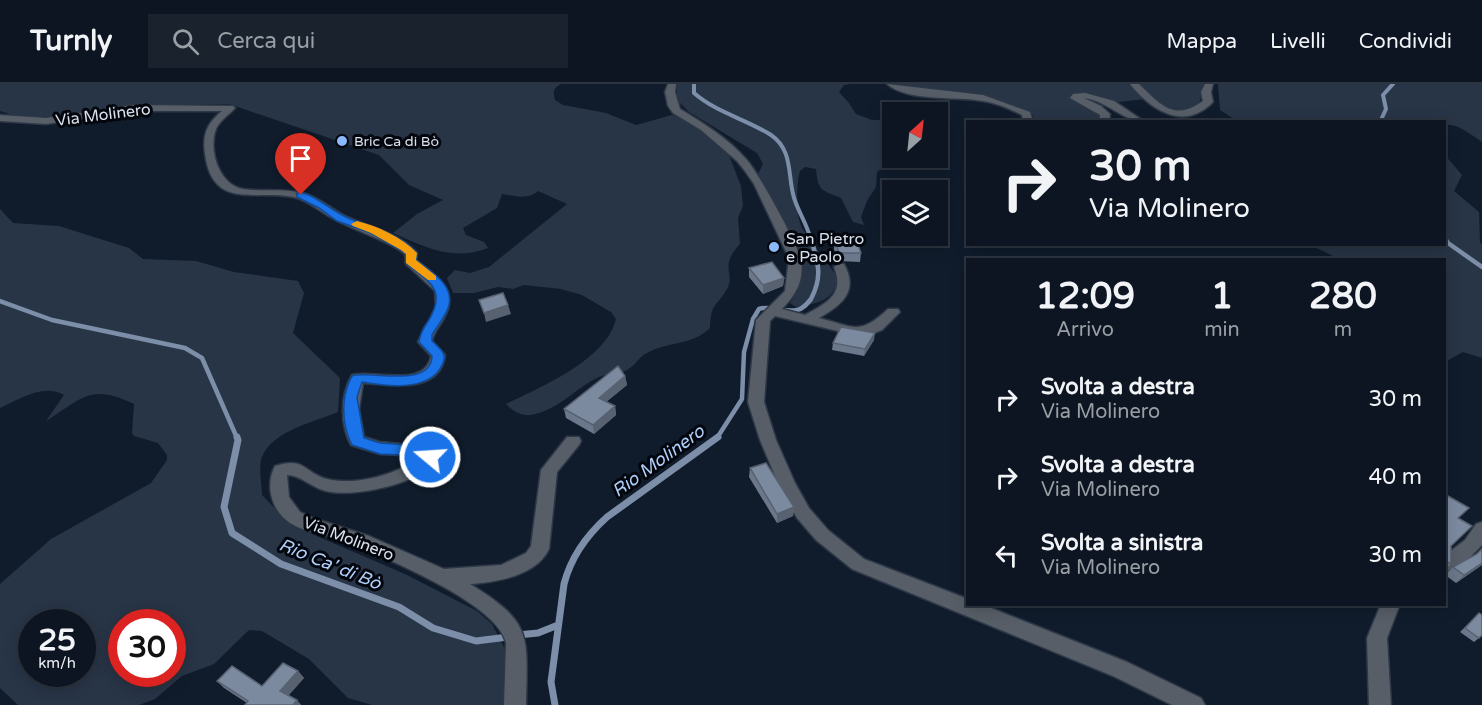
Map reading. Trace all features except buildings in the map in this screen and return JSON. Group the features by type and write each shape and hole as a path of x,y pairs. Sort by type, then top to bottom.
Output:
{"street":[{"path":"672,84 670,92 673,106 741,159 759,184 795,258 795,278 791,292 763,320 756,402 768,440 787,485 803,513 822,535 858,564 1120,669 1194,705"},
{"path":"891,84 896,88 909,91 974,97 997,102 1027,114 1028,120"},
{"path":"1134,84 1159,107 1169,113 1180,115 1196,111 1208,102 1206,92 1209,84"},
{"path":"1104,120 1105,114 1098,108 1075,98 1076,96 1084,95 1113,104 1138,120"},
{"name":"Via Molinero","path":"0,117 46,121 133,108 230,108 211,129 210,155 218,181 242,193 301,195 323,206 341,219 386,236 411,253 410,261 437,282 443,293 443,305 429,329 425,342 438,355 439,360 434,368 424,376 412,380 398,382 357,379 351,389 357,441 380,448 429,451 430,457 418,469 396,477 356,485 327,485 310,480 299,468 292,466 281,470 277,477 278,488 290,513 301,520 371,544 443,577 496,611 514,637 515,705"},
{"path":"807,319 834,302 842,291 845,281 840,267"},
{"path":"776,308 807,319 863,333 877,327 893,312"},
{"path":"443,577 504,572 532,558 540,549 549,470 573,441"},
{"path":"1446,564 1471,545 1482,529"},
{"path":"1380,705 1377,638 1390,606"}],"shaded area":[{"path":"0,84 561,84 554,90 554,95 555,100 563,105 606,113 636,125 672,115 681,117 712,138 729,155 741,186 743,206 738,218 740,244 730,259 730,278 727,289 713,309 710,328 703,334 688,341 655,349 645,354 626,370 599,377 558,404 541,412 524,415 514,411 506,404 570,371 586,359 610,334 616,319 611,312 582,295 561,289 524,285 513,289 498,287 474,293 453,293 447,278 455,270 470,273 489,267 567,204 538,191 525,196 502,194 497,208 463,228 466,235 484,242 488,248 463,254 439,251 393,233 417,214 443,200 409,185 379,155 229,104 140,104 54,117 16,116 0,111"},
{"path":"677,84 850,84 844,85 839,92 856,114 872,120 882,120 883,168 877,172 876,187 861,217 864,225 853,222 841,198 822,189 818,182 816,169 805,167 800,171 797,200 800,223 838,279 833,292 828,297 817,303 803,306 796,307 790,303 799,287 798,259 788,229 758,174 763,164 757,153 689,112 677,100"},
{"path":"897,84 1128,84 1144,99 1119,102 1074,93 1071,97 1103,116 1101,120 1033,120 1034,116 1019,107 989,99 904,88"},
{"path":"1137,84 1205,84 1199,104 1189,109 1172,110 1158,103"},
{"path":"1218,84 1482,84 1482,142 1464,130 1446,125 1446,120 1235,120 1220,110"},
{"path":"1446,156 1462,175 1454,191 1479,212 1482,245 1482,358 1463,352 1446,361 1446,258 1337,258 1313,246 1446,246"},
{"path":"0,209 13,223 59,226 129,248 143,259 196,261 234,272 298,281 304,293 293,333 340,378 338,412 295,428 275,440 267,448 260,466 262,495 291,525 405,574 477,611 492,624 506,651 504,705 372,705 348,698 309,659 262,631 249,630 214,664 186,674 186,609 108,609 108,687 169,687 155,699 139,705 18,705 0,688 0,584 51,539 151,483 167,460 167,455 158,443 134,436 132,433 134,404 119,398 97,394 79,400 46,421 64,395 40,391 0,408"}],"waterway":[{"name":"Rio Molinero","path":"694,84 694,93 703,100 761,129 783,147 794,199 810,237"},
{"path":"1381,120 1386,109 1383,95 1393,84"},
{"name":"Rio Molinero","path":"717,437 742,399 744,352 753,319 759,309 797,310 811,299 817,282 818,267 810,235"},
{"path":"1446,240 1482,267"},
{"name":"Rio Ca' di Bò","path":"0,301 52,320 185,348 202,358 237,438"},
{"name":"Rio Ca' di Bò","path":"237,437 224,507 232,533 281,564 399,607 433,628 476,641 508,637"},
{"name":"Rio Molinero","path":"555,705 551,682 564,584 575,556 586,539 607,517 717,437"},
{"name":"Rio Ca' di Bò","path":"518,635 538,633 558,625"}],"slow traffic":[{"path":"357,224 375,230 405,248 411,253 410,261 432,278"}],"place":[{"name":"Bric Ca di Bò","path":"342,141"},
{"name":"San Pietro e Paolo","path":"774,247"}],"route":[{"path":"301,195 323,206 341,219 375,230 405,248 411,253 410,261 437,282 443,293 443,305 439,316 429,329 425,342 438,355 439,360 434,368 424,376 398,382 357,379 351,389 357,441 380,448 421,449 429,451 430,457"}]}
